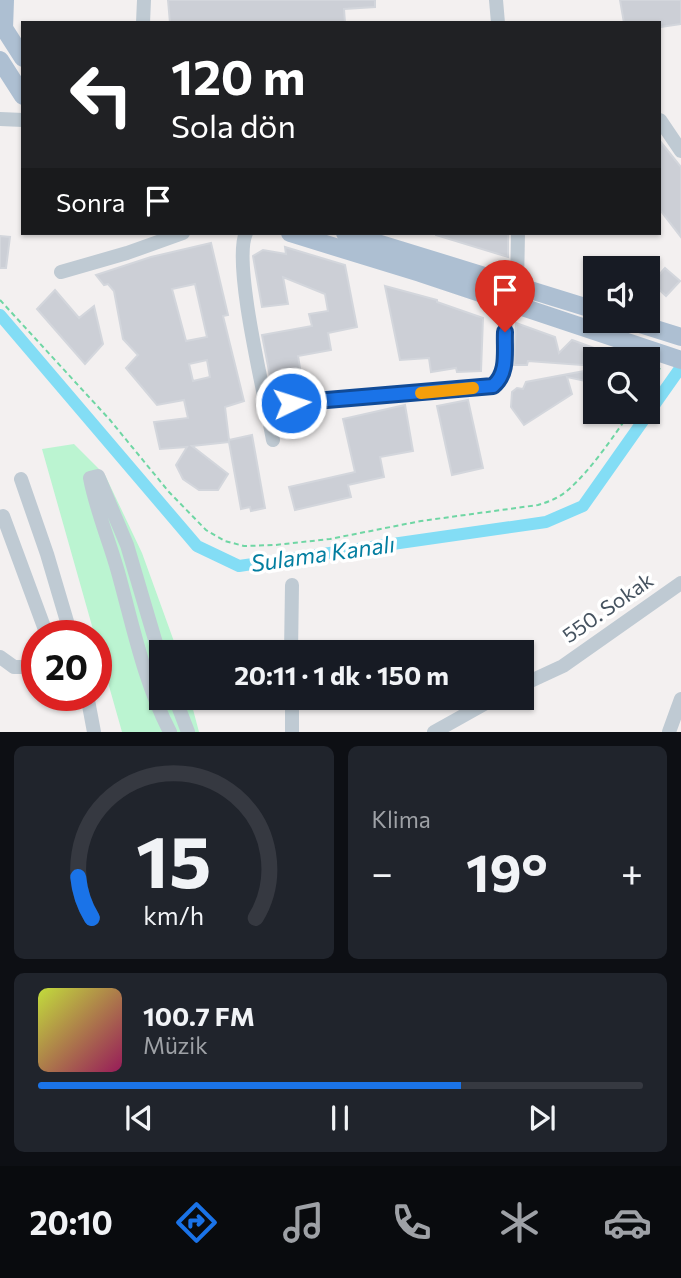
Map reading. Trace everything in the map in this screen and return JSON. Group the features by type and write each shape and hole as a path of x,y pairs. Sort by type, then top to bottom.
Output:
{"main road":[{"path":"5,0 2,25 21,55"},
{"path":"0,60 21,93"},
{"path":"297,235 513,294 583,308"},
{"path":"351,235 513,294 675,358"}],"street":[{"path":"143,21 144,0"},
{"path":"496,0 498,21"},
{"path":"0,120 21,120"},
{"path":"661,121 681,151"},
{"path":"61,272 177,235"},
{"path":"246,235 242,260 252,331 273,440"},
{"path":"267,405 493,386 500,380 504,368 505,332 513,294 517,235"},
{"path":"149,682 117,569 96,507 90,478 98,476 127,545 155,640"},
{"path":"21,479 67,620"},
{"path":"4,516 42,620"},
{"name":"550. Sokak","path":"534,679 563,666 681,583"},
{"path":"291,640 292,585"},
{"path":"0,657 14,667 21,667"},
{"path":"669,732 681,704"},
{"path":"159,710 170,732"},
{"path":"180,710 188,732"},
{"path":"292,710 292,732"},
{"path":"434,732 473,710"},
{"path":"90,711 94,732"}],"path":[{"path":"0,300 102,411 169,492 206,530 225,541 244,546 330,539 421,521 538,505 567,491 622,424"},
{"path":"660,374 675,358"}],"green space":[{"path":"74,444 105,475 142,553 173,640 149,640 149,710 193,710 199,732 122,732 112,697 112,620 90,620 42,449"}],"building":[{"path":"168,0 375,0 375,7 344,9 345,21 170,21"},
{"path":"620,0 681,0 681,24 661,27 661,21 624,21"},
{"path":"661,142 681,167 681,237 661,211"},
{"path":"436,235 508,235 508,257"},
{"path":"0,236 10,237 6,268 0,268"},
{"path":"211,243 228,315 223,316 244,401 225,407 229,440 252,435 265,508 251,511 250,507 241,509 229,442 192,446 228,474 218,490 199,490 183,479 176,465 187,447 160,449 154,422 188,418 184,400 157,405 126,368 138,355 123,339 114,291 108,284 104,285 96,275 151,257","holes":["195,284 207,337 186,341 172,289","207,360 210,377 193,381 189,364"]},
{"path":"285,247 345,265 357,327 328,333 331,350 298,356 303,386 273,392 262,335 312,326 309,314 328,311 325,294 283,277 288,304 262,307 253,256 263,250 286,254"},
{"path":"665,268 680,281 666,296 660,290 660,274"},
{"path":"385,286 437,300 483,318 481,371 457,372 456,368 431,372 429,358 400,360"},
{"path":"55,290 79,318 94,306 103,344 85,364 37,309"},
{"path":"516,323 555,337 559,353 572,340 591,347 583,347 583,365 528,361 527,365 514,365"},
{"path":"583,371 583,380 567,377 572,394 524,425 511,407 512,392 517,388 523,389 526,382"},
{"path":"468,400 483,468 452,475 437,406"},
{"path":"405,405 413,451 380,457 384,477 348,485 351,497 295,510 289,487 355,472 343,419"}],"waterway":[{"name":"Sulama Kanalı","path":"0,315 197,546 239,566 546,522 583,506 681,367"}],"slow traffic":[{"path":"421,393 473,388"}],"route":[{"path":"291,403 493,386 500,380 504,368 505,332"}]}
